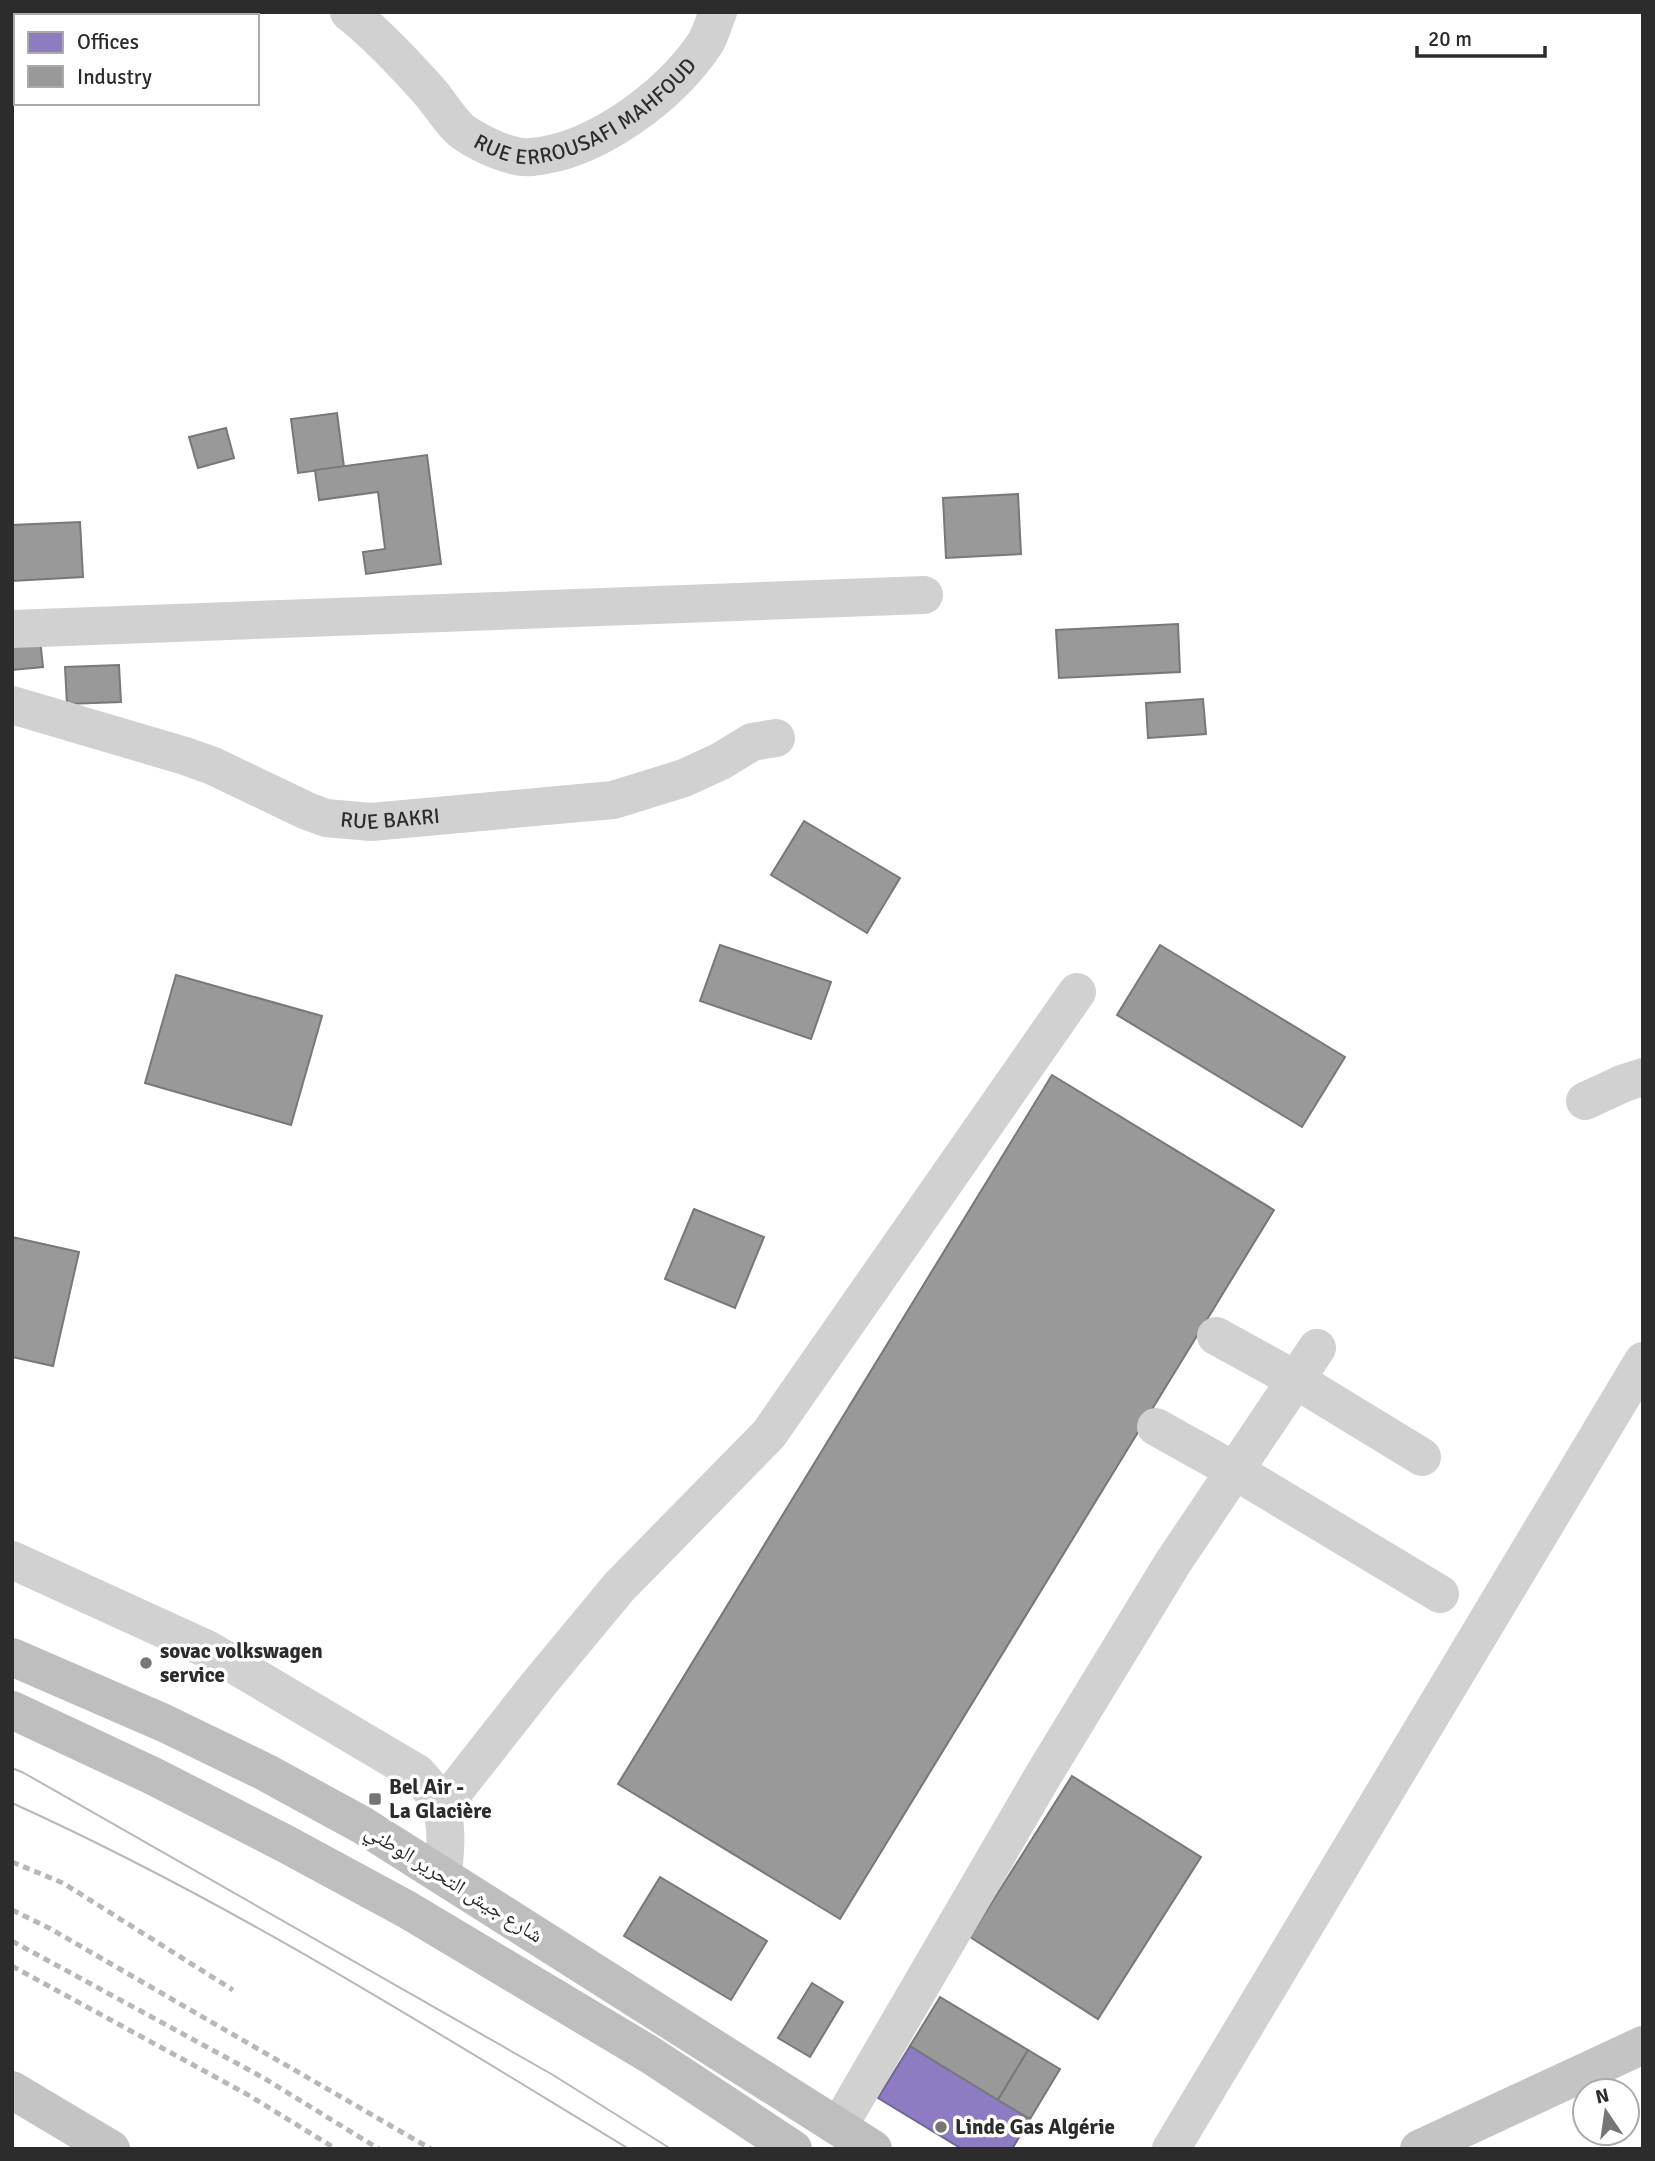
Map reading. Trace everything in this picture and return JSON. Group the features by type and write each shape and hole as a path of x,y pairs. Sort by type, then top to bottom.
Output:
{"highway":[{"name":"شارع جيش التحرير الوطني","path":"12,1657 164,1723 265,1772 362,1825 873,2149"},
{"path":"12,1710 153,1776 406,1909 652,2056 793,2149"}],"main road":[{"path":"1419,2149 1643,2045"},
{"path":"12,2090 111,2149"}],"lane":[{"name":"RUE ERROUSAFI MAHFOUD","path":"349,12 394,54 462,131 501,152 531,157 571,149 608,131 650,103 682,72 707,40 718,12"},
{"path":"12,629 924,594"},
{"name":"RUE BAKRI","path":"12,705 213,766 326,818 371,822 613,800 684,778 721,761 752,742 776,738"},
{"path":"442,1807 619,1587 768,1434 1077,992"},
{"path":"1585,1101 1643,1077"},
{"path":"1216,1336 1296,1380 1422,1457"},
{"path":"839,2126 1051,1762 1172,1564 1317,1348"},
{"path":"1171,2149 1643,1362"},
{"path":"1156,1427 1440,1594"},
{"path":"12,1560 158,1625 256,1676 417,1773 432,1788 442,1807 445,1828 443,1875"}],"building: Offices":[{"path":"910,2046 1030,2119 1012,2149 962,2149 878,2098"}],"building: Industry":[{"path":"337,413 344,467 298,473 291,419"},
{"path":"226,428 234,458 198,468 189,437"},
{"path":"427,455 441,564 366,574 363,552 385,549 378,492 319,500 315,470"},
{"path":"1018,494 1021,554 946,558 943,498"},
{"path":"80,522 83,577 12,581 12,525"},
{"path":"1178,624 1180,672 1059,678 1056,630"},
{"path":"40,639 43,667 12,670 12,642"},
{"path":"119,665 121,702 67,704 65,667"},
{"path":"1203,699 1206,734 1148,738 1146,703"},
{"path":"804,821 900,878 867,933 771,875"},
{"path":"720,945 831,982 811,1039 700,1001"},
{"path":"1160,945 1345,1057 1302,1127 1117,1015"},
{"path":"176,975 322,1016 291,1125 145,1083"},
{"path":"1052,1075 1274,1210 840,1919 618,1784"},
{"path":"694,1209 764,1237 735,1308 665,1279"},
{"path":"12,1237 79,1252 53,1366 12,1357"},
{"path":"1072,1776 1201,1857 1098,2019 970,1937"},
{"path":"660,1877 767,1941 731,2000 624,1936"},
{"path":"812,1983 843,2002 810,2057 778,2038"},
{"path":"940,1997 1028,2050 998,2100 910,2046"},
{"path":"1028,2050 1060,2069 1030,2119 998,2100"}],"tram line":[{"path":"12,1768 553,2075 671,2149"},
{"path":"12,1803 92,1841 249,1923 402,2011 629,2149"}],"railway":[{"path":"12,1862 63,1883 233,1990"},
{"path":"12,1910 49,1928 431,2149"},
{"path":"12,1941 262,2077 379,2149"},
{"path":"12,1966 250,2096 336,2149"}],"place":[{"name":"sovac volkswagen service","path":"146,1663"},
{"name":"Bel Air - La Glacière","path":"375,1799"},
{"name":"Linde Gas Algérie","path":"941,2127"}]}
